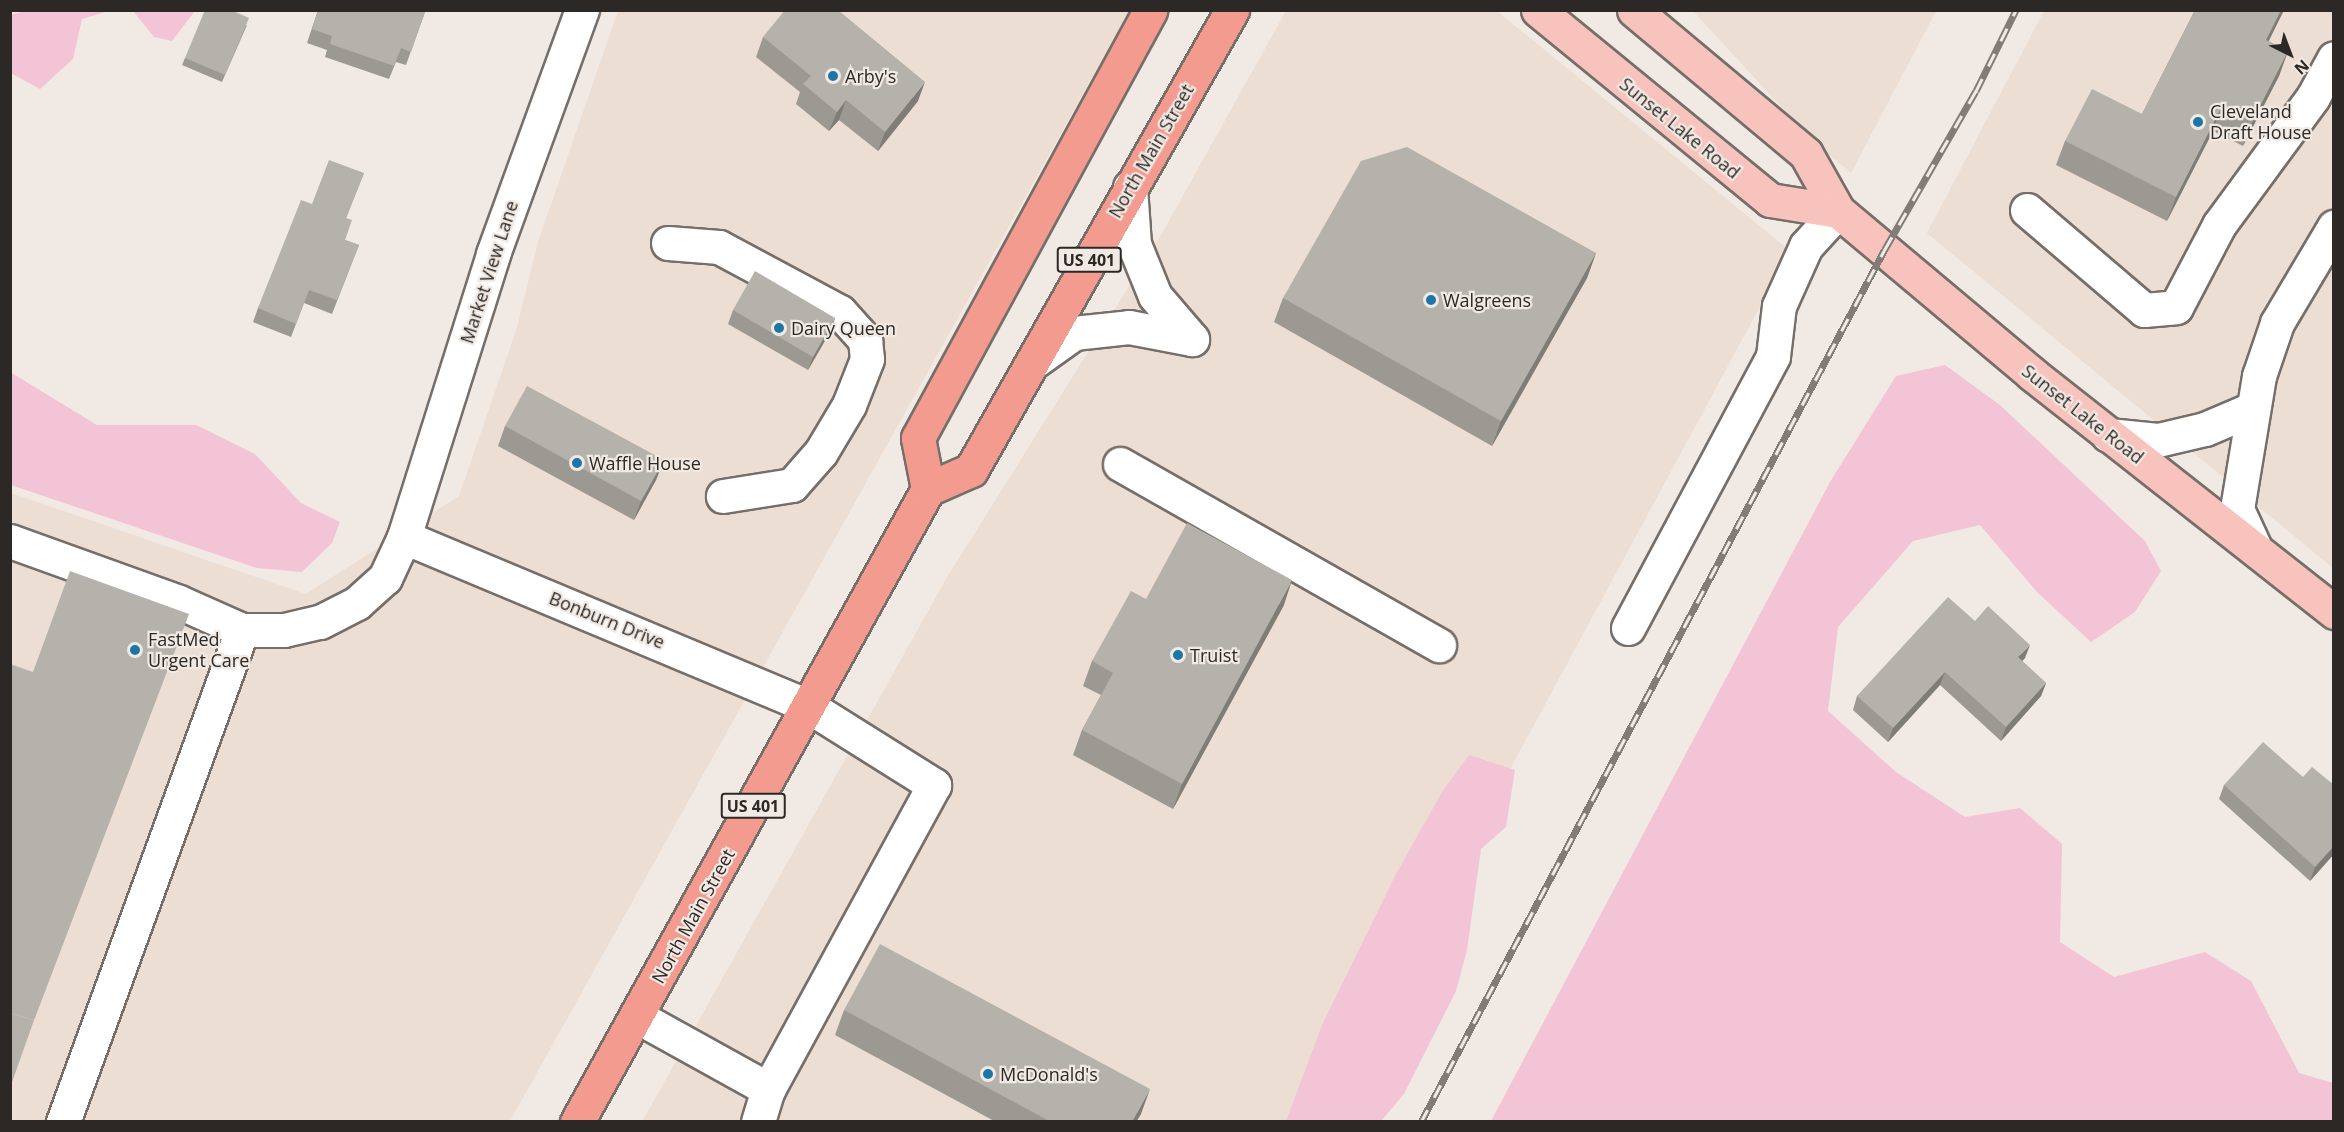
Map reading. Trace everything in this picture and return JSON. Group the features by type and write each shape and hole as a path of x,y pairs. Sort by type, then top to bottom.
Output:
{"highway":[{"path":"928,489 918,438 1150,10"},
{"name":"North Main Street","path":"577,1122 638,1017 928,489 971,471 1232,10"}],"main road":[{"name":"Sunset Lake Road","path":"1538,10 1770,200 1838,211"},
{"name":"Sunset Lake Road","path":"1647,15 1806,154 1838,211 2108,435 2334,612"}],"street":[{"name":"Market View Lane","path":"242,630 284,630 320,622 357,603 385,578 405,537 493,254 582,10"},
{"path":"2027,210 2144,310 2176,306 2219,225 2313,97 2334,58"},
{"path":"1032,363 1074,333 1130,327 1192,339 1155,296 1134,244 1130,187"},
{"path":"1628,628 1773,356 1779,306 1806,246 1838,211"},
{"path":"2255,548 2237,509 2252,409 2277,323 2334,227"},
{"path":"668,243 719,247 840,312 865,340 867,359 849,405 821,452 792,485 723,496"},
{"path":"2108,435 2158,440 2205,429 2252,409"},
{"path":"1120,464 1439,645"},
{"name":"Bonburn Drive","path":"405,537 808,706 934,785 768,1089"},
{"path":"10,541 179,602 242,630 63,1122"},
{"path":"638,1017 768,1089 758,1122"}],"shaded area":[{"path":"25,11 109,11 82,19 73,59 40,89 11,73 11,15"},
{"path":"133,11 195,11 172,41 154,37"},
{"path":"618,11 1129,11 510,1121 11,1122 11,493 306,594 459,496 516,331 538,242"},
{"path":"1286,11 1497,11 1790,251 1320,1121 642,1122 946,579 1160,237"},
{"path":"1693,11 1936,11 1851,173 1810,138"},
{"path":"2044,11 2333,11 2333,568 1927,233"},
{"path":"1945,365 2000,405 2145,541 2161,571 2135,612 2091,642 2037,592 1980,525 1913,541 1838,627 1828,711 1896,772 1965,817 2020,808 2062,844 2060,942 2114,977 2205,952 2251,981 2299,1073 2333,1083 2333,1121 1491,1121 1830,482 1896,376"},
{"path":"10,372 97,425 196,425 255,454 301,503 340,522 332,543 302,572 257,568 11,485"},
{"path":"1469,755 1515,770 1506,827 1481,849 1467,950 1456,991 1404,1094 1381,1121 1286,1121 1322,1025 1396,874 1442,792"}],"building":[{"path":"205,10 231,10 249,18 225,75 185,58"},
{"path":"318,10 420,10 425,12 411,52 401,48 394,66 330,44 332,36 312,29"},
{"name":"Arby's","path":"785,10 838,10 925,82 885,132 846,100 837,112 803,84 811,76 763,37"},
{"name":"Cleveland Draft House","path":"2195,10 2281,10 2266,40 2288,51 2252,122 2222,106 2176,197 2065,141 2092,89 2142,114"},
{"name":"Walgreens","path":"1407,147 1596,253 1501,421 1283,298 1361,161"},
{"path":"329,160 364,173 346,218 352,220 345,240 359,245 337,300 309,290 296,324 258,308 301,200 312,204"},
{"name":"Dairy Queen","path":"755,271 835,318 813,357 733,310"},
{"path":"527,386 664,460 641,501 505,426"},
{"name":"Truist","path":"1187,523 1292,580 1182,784 1082,730 1113,673 1092,661 1131,591 1146,599"},
{"path":"70,571 189,614 33,1023 34,1020 10,1013 10,664 33,672"},
{"path":"1948,597 1975,621 1988,606 2030,645 2018,657 2046,683 2006,727 1945,672 1893,728 1857,696"},
{"path":"2263,742 2303,777 2312,767 2334,785 2334,846 2315,867 2224,785"},
{"name":"McDonald's","path":"880,944 1150,1089 1132,1122 1051,1122 844,1010"},
{"path":"10,1013 34,1020 10,1088"}],"railway":[{"path":"1421,1122 1885,249 1976,91 2016,10"}],"place":[{"name":"Arby's","path":"833,76"},
{"name":"Cleveland Draft House","path":"2198,122"},
{"name":"Walgreens","path":"1431,300"},
{"name":"Dairy Queen","path":"779,328"},
{"name":"Waffle House","path":"577,463"},
{"name":"FastMed Urgent Care","path":"135,650"},
{"name":"Truist","path":"1178,655"},
{"name":"McDonald's","path":"988,1074"}]}
